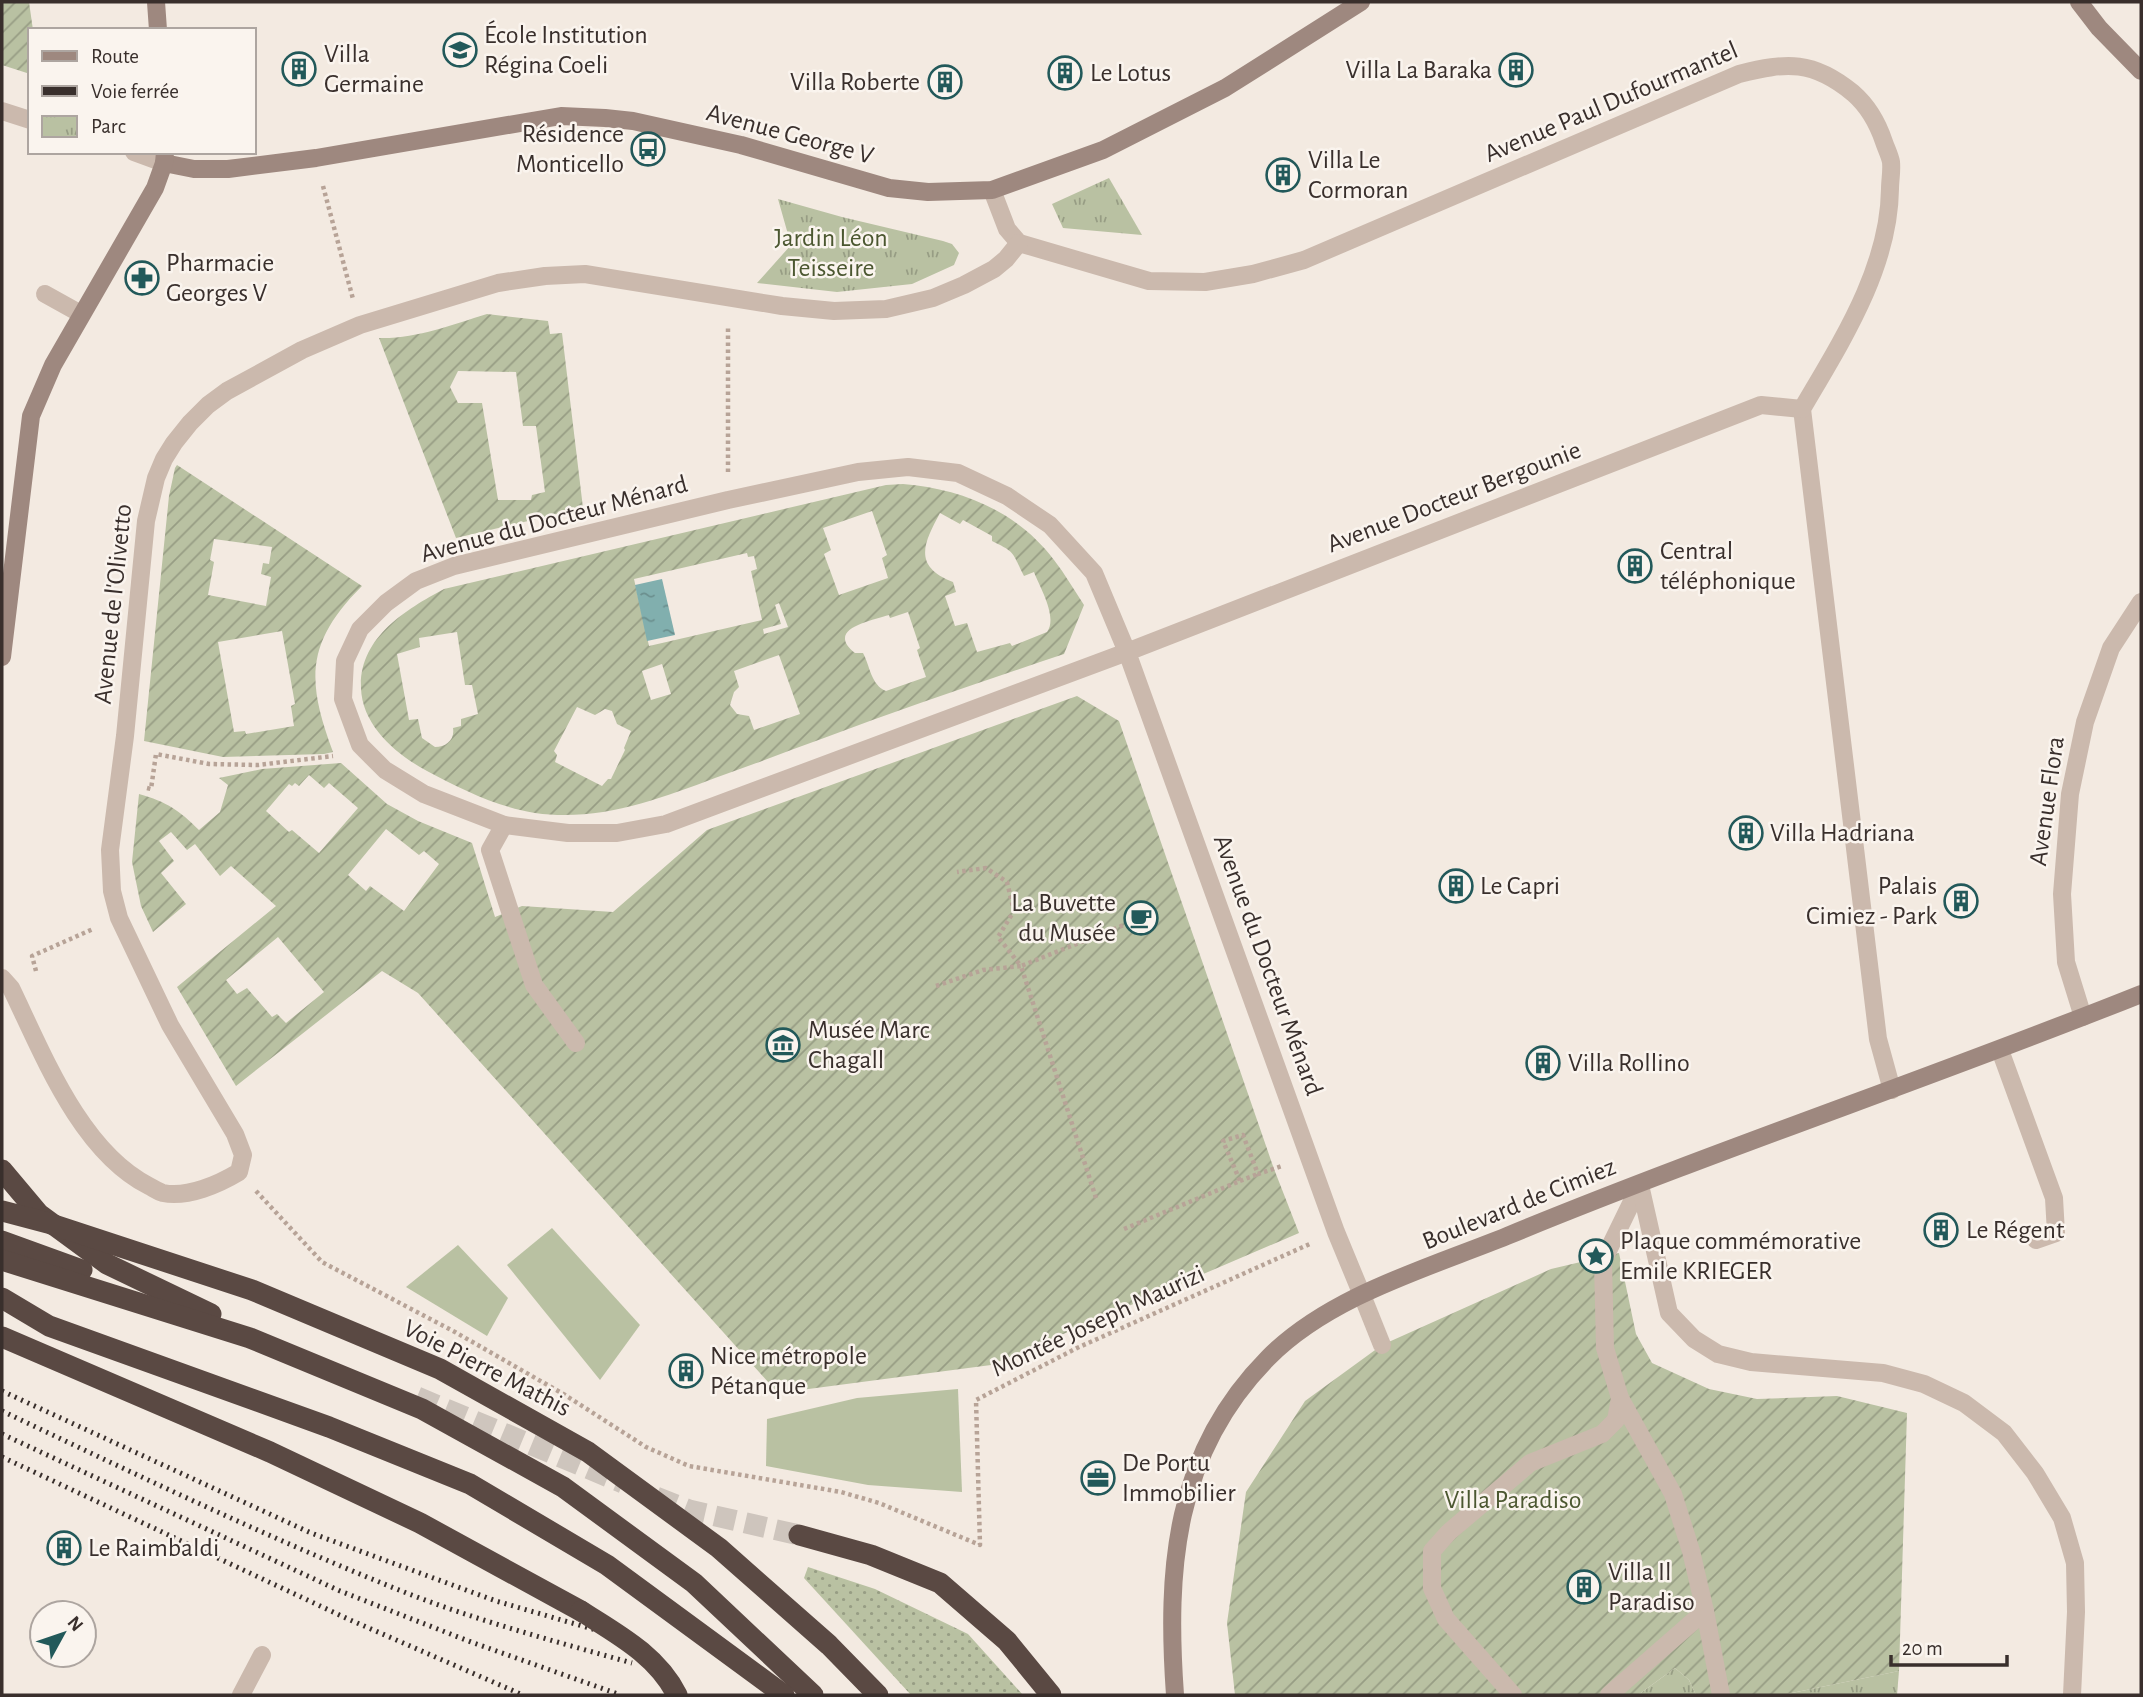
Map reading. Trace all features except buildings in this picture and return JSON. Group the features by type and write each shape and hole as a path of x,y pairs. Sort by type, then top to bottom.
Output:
{"highway":[{"path":"2,1170 40,1214 107,1264 222,1320 2,1241"},
{"name":"Voie Pierre Mathis","path":"2,1211 48,1223 252,1290 440,1369 588,1452 719,1548 829,1645 878,1695"},
{"path":"2,1260 250,1338 422,1409 563,1487 694,1583 813,1695"},
{"path":"2,1298 49,1326 329,1427 470,1484 607,1565 784,1695"},
{"path":"2,1337 270,1452 420,1523 534,1584 626,1640 656,1663 677,1695"},
{"path":"799,1535 870,1555 940,1583 1007,1641 1051,1695"}],"main road":[{"path":"156,2 159,28"},
{"name":"Avenue George V","path":"165,158 194,169 228,169 316,158 561,116 633,121 741,145 889,188 938,193 992,191 1103,150 1212,94 1361,2"},
{"path":"2079,2 2099,28 2141,71"},
{"path":"2,657 31,416 53,365 155,188 165,158"},
{"name":"Boulevard de Cimiez","path":"1175,1695 1171,1638 1172,1574 1179,1528 1196,1470 1220,1420 1269,1357 1316,1320 1362,1295 1564,1212 2000,1050 2141,994"}],"street":[{"name":"Avenue Paul Dufourmantel","path":"1018,243 1149,281 1205,282 1253,274 1304,260 1739,74 1774,65 1809,67 1838,80 1862,101 1879,128 1891,162 1885,232 1874,270 1844,336 1802,410"},
{"path":"2,111 28,119"},
{"path":"144,154 165,158"},
{"path":"992,191 1007,229 1018,243"},
{"name":"Avenue de l'Olivetto","path":"239,1172 243,1154 235,1134 170,1025 119,918 112,891 110,850 146,520 156,478 164,459 190,422 208,405 247,378 302,350 360,326 498,283 545,276 585,274 729,299 834,311 886,309 933,298 994,269 1018,243"},
{"path":"45,294 81,314"},
{"name":"Avenue Docteur Bergounie","path":"1127,652 1761,405 1802,410"},
{"path":"1802,410 1878,1039 1892,1090"},
{"name":"Avenue du Docteur Ménard","path":"1127,652 666,824 617,833 568,833 504,825 424,794 385,770 360,745 343,699 345,662 360,629 386,603 416,581 454,566 728,500 858,472 908,467 958,473 1007,496 1050,525 1094,573 1127,652 1336,1232 1382,1345"},
{"name":"Avenue Flora","path":"2083,1017 2066,962 2062,894 2070,794 2085,722 2111,648 2141,602"},
{"path":"504,825 490,850 534,985 576,1042"},
{"path":"2,978 10,988 70,1103 101,1148 134,1178 163,1193 186,1192 204,1189 239,1172"},
{"path":"2000,1050 2053,1198 2056,1233 2036,1240"},
{"path":"1640,1185 1603,1261 1605,1348 1620,1398 1673,1494 1691,1551 1721,1695"},
{"path":"1640,1185 1669,1313 1694,1339 1718,1354 1751,1362 1883,1373 1924,1384 1964,1403 2004,1433 2035,1473 2062,1518 2075,1563 2076,1612 2072,1695"},
{"path":"1513,1695 1446,1619 1433,1588 1432,1551 1449,1532 1530,1462 1602,1434 1616,1420 1620,1398"},
{"path":"1609,1695 1705,1611"},
{"path":"241,1695 262,1655"}],"path":[{"path":"316,158 360,326"},
{"path":"728,500 729,299"},
{"path":"123,749 135,754 138,786 151,789 156,754 209,764 258,765 331,757 360,745"},
{"path":"957,872 986,868 1007,881 1014,911 998,937 1021,966 1096,1198"},
{"path":"32,956 119,918"},
{"path":"936,986 983,970 1021,966 1135,921"},
{"path":"1240,1181 1223,1141 1243,1135 1258,1174"},
{"path":"1124,1229 1240,1181 1309,1157"},
{"name":"Montée Joseph Maurizi","path":"239,1172 322,1262 468,1339 565,1395 646,1447 689,1466 841,1492 879,1503 980,1545 976,1400 1077,1348 1336,1232"}],"green space":[{"path":"2,2 29,2 33,28 28,28 28,73 2,65"},
{"path":"1109,178 1142,235 1063,228 1052,204"},
{"name":"Jardin Léon Teisseire","path":"778,199 943,241 952,244 959,253 954,265 912,284 837,292 757,283 791,245"},
{"path":"487,314 548,321 550,334 562,333 583,508 456,538 379,338 420,334","holes":["458,371 516,372 523,426 536,426 545,492 532,495 531,500 498,500 482,403 458,403 450,387"]},
{"path":"177,465 362,586 330,625 316,663 318,704 333,752 223,757 144,741 169,496","holes":["214,539 272,547 269,564 263,563 261,574 271,577 266,606 208,595 214,562 210,560","282,631 295,704 291,706 294,726 246,734 245,731 234,732 218,642"]},
{"path":"886,485 925,487 967,497 1006,516 1039,543 1058,565 1084,605 1064,654 671,794 627,807 582,814 535,813 493,802 466,791 404,757 383,738 368,715 361,688 362,670 376,640 400,616 444,589","holes":["872,511 887,555 882,558 888,578 839,595 824,554 831,550 823,528","940,513 960,524 963,520 992,536 992,541 1013,554 1024,576 1034,572 1049,611 1050,626 1047,632 1012,646 1010,643 977,652 967,623 955,626 945,596 956,592 953,582 931,569 927,561 925,553","747,553 748,557 754,556 757,569 751,571 762,620 649,646 634,579","779,603 788,627 764,634 763,629 781,624 775,605","908,612 926,677 886,691 874,680 863,653 855,653 847,645 845,638 854,627 889,615 890,618","457,632 465,685 472,685 478,714 461,719 461,726 453,728 451,739 439,747 422,738 418,719 409,720 397,654 420,647 419,638","779,655 800,714 754,730 749,716 737,714 730,705 734,692 739,687 734,671","662,664 671,694 651,700 642,671","577,707 595,715 605,709 612,711 617,724 631,731 611,779 602,786 555,762 557,755 554,751"]},
{"path":"1077,696 1119,721 1274,1169 1299,1233 991,1365 778,1393 418,993 382,971 236,1086 177,987 276,906 231,866 220,876 195,844 187,850 171,832 159,841 174,861 161,873 186,904 153,932 141,906 132,862 139,794 172,807 199,830 220,812 228,785 219,778 262,769 341,763 387,804 418,821 472,843 495,917 522,906 613,912 707,830","holes":["309,775 324,788 329,783 358,808 319,853 292,830 289,832 266,811 289,784 292,786 295,783 299,786","386,829 419,855 424,851 439,864 404,911 370,886 366,891 348,875","278,937 324,992 286,1023 277,1014 272,1017 247,988 237,994 226,980"]},
{"path":"552,1228 640,1325 600,1380 507,1265"},
{"path":"458,1245 508,1298 487,1336 406,1287"},
{"name":"Villa Paradiso","path":"1619,1253 1636,1334 1652,1363 1709,1389 1757,1399 1837,1396 1907,1413 1899,1671 1782,1695 1696,1695 1689,1680 1675,1668 1638,1695 1235,1695 1227,1623 1246,1492 1305,1401 1382,1345 1551,1269"},
{"path":"958,1389 962,1492 868,1485 766,1466 767,1419 857,1398"},
{"path":"808,1567 875,1589 968,1634 1023,1695 911,1695 804,1578"},
{"path":"1675,1668 1689,1680 1696,1695 1638,1695"},
{"path":"1899,1671 1897,1695 1782,1695"}],"water":[{"path":"662,579 675,635 647,641 635,585"}],"tunnel":[{"path":"417,1397 623,1483"},
{"path":"656,1497 689,1510 799,1535"}],"railway":[{"path":"2,1391 311,1533 496,1601 641,1643"},
{"path":"2,1411 249,1526 399,1590 485,1620 632,1663"},
{"path":"2,1434 340,1591 471,1642 618,1694"},
{"path":"2,1457 348,1619 523,1695"}],"place":[{"name":"École Institution Régina Coeli","path":"460,50"},
{"name":"Villa Germaine","path":"299,69"},
{"name":"Villa La Baraka","path":"1516,70"},
{"name":"Le Lotus","path":"1065,73"},
{"name":"Villa Roberte","path":"945,82"},
{"name":"Résidence Monticello","path":"648,149"},
{"name":"Villa Le Cormoran","path":"1283,175"},
{"name":"Pharmacie Georges V","path":"142,278"},
{"name":"Central téléphonique","path":"1635,566"},
{"name":"Villa Hadriana","path":"1746,833"},
{"name":"Le Capri","path":"1456,886"},
{"name":"Palais Cimiez - Park","path":"1961,901"},
{"name":"La Buvette du Musée","path":"1141,918"},
{"name":"Musée Marc Chagall","path":"783,1045"},
{"name":"Villa Rollino","path":"1543,1063"},
{"name":"Le Régent","path":"1941,1230"},
{"name":"Plaque commémorative Emile KRIEGER","path":"1596,1256"},
{"name":"Nice métropole Pétanque","path":"686,1371"},
{"name":"De Portu Immobilier","path":"1098,1478"},
{"name":"Le Raimbaldi","path":"64,1548"},
{"name":"Villa Il Paradiso","path":"1584,1587"}]}
